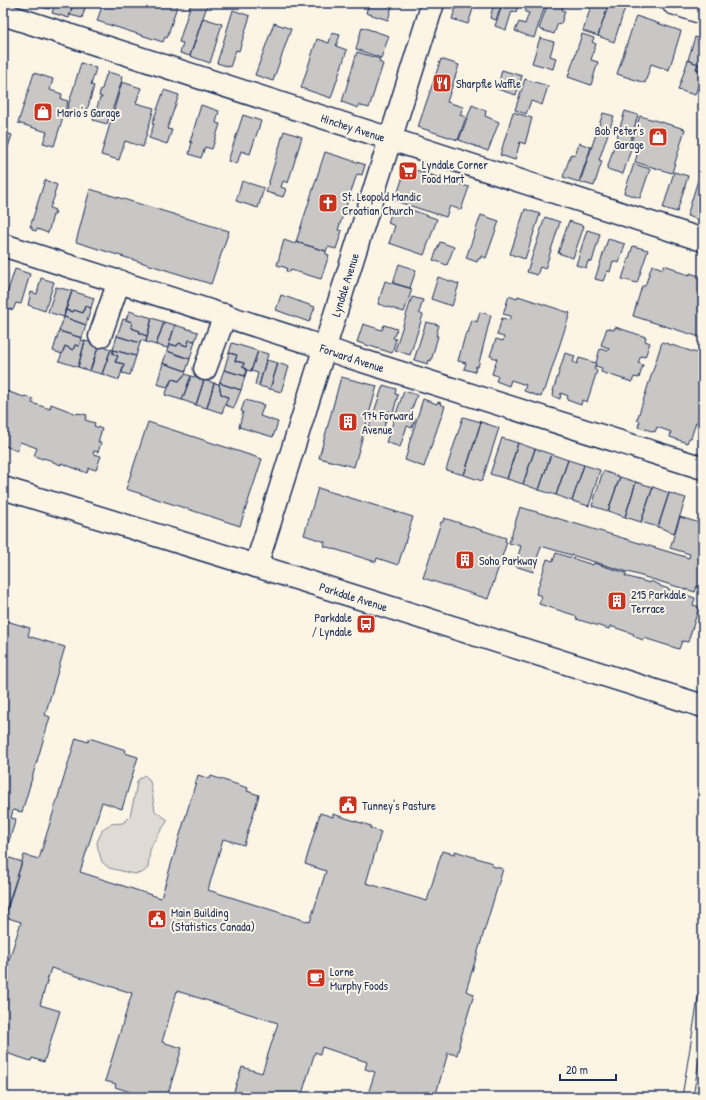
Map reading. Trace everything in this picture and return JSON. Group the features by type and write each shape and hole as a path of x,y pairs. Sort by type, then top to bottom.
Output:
{"street":[{"name":"Lyndale Avenue","path":"256,566 433,3"},
{"path":"673,3 703,13"},
{"name":"Hinchey Avenue","path":"3,14 703,240"},
{"name":"Forward Avenue","path":"3,245 703,468"},
{"path":"100,336 119,282"},
{"path":"206,369 225,315"},
{"name":"Parkdale Avenue","path":"3,488 703,706"}],"shaded area":[{"path":"144,775 149,779 151,785 155,811 168,820 154,841 150,850 148,868 142,873 134,874 109,868 102,862 97,842 103,829 110,824 123,823 130,816 137,781"}],"building":[{"path":"34,3 51,3 49,9 33,5"},
{"path":"55,3 73,3 69,18 52,13"},
{"path":"73,3 93,3 92,7 86,5 82,18 70,15"},
{"path":"103,3 178,3 167,38 165,37 163,42 97,21"},
{"path":"191,3 208,3 190,56 180,53 183,43 179,42"},
{"path":"369,3 393,3 388,20 366,13"},
{"path":"457,3 475,3 468,24 452,19"},
{"path":"485,3 502,3 496,20 490,18 493,7 485,5"},
{"path":"503,3 519,3 516,12 512,11 506,30 495,26"},
{"path":"528,3 546,3 534,38 515,31 519,22 525,24 529,13 525,12"},
{"path":"548,3 564,3 562,10 565,11 561,24 558,23 554,34 539,29"},
{"path":"592,3 609,3 598,36 583,31"},
{"path":"609,3 625,8 614,42 598,36"},
{"path":"233,10 250,16 239,51 236,50 230,67 217,63"},
{"path":"636,16 681,31 669,70 651,64 645,83 617,74"},
{"path":"203,18 222,24 210,63 190,56"},
{"path":"274,23 291,29 273,81 255,75"},
{"path":"362,27 389,36 381,58 356,49"},
{"path":"332,33 340,35 336,46 347,50 331,98 301,88 317,39 329,43"},
{"path":"582,34 594,38 592,42 596,44 591,60 598,62 591,85 568,77"},
{"path":"695,37 703,39 703,71 696,69 698,64 688,60"},
{"path":"540,38 554,42 550,56 556,58 553,69 532,63"},
{"path":"357,52 380,59 379,62 383,64 369,108 358,105 358,108 342,102"},
{"name":"Sharpfle Waffle","path":"441,59 459,65 447,102 463,107 460,115 466,117 458,140 418,127"},
{"path":"688,60 698,64 696,69 703,71 695,95 678,90"},
{"path":"81,63 96,68 91,85 94,86 88,107 78,117 66,113"},
{"path":"502,70 522,76 516,95 497,89"},
{"path":"108,72 122,76 122,80 107,124 93,120 100,98 102,98 99,96"},
{"name":"Mario's Garage","path":"34,73 53,79 50,90 62,94 61,99 68,101 54,146 43,143 47,132 18,123"},
{"path":"525,79 548,86 542,105 531,101 526,114 515,110"},
{"path":"122,82 141,88 136,103 154,108 143,147 125,141 119,160 101,155"},
{"path":"164,90 179,95 167,129 172,130 167,144 149,138 154,124 152,124"},
{"path":"201,105 219,111 216,123 220,124 212,149 205,147 201,158 189,154 192,142 190,142"},
{"path":"472,105 486,111 485,116 499,122 488,151 459,140"},
{"path":"625,111 638,115 629,145 632,146 623,174 607,169"},
{"path":"513,112 532,118 525,144 520,142 515,160 500,155"},
{"path":"603,113 614,116 599,160 602,161 594,186 580,182"},
{"path":"243,115 261,121 250,154 241,151 237,164 228,161"},
{"name":"Bob Peter's Garage","path":"640,116 685,129 672,173 635,162 639,148 630,145"},
{"path":"284,131 302,137 288,183 283,181 281,187 286,189 283,197 266,192"},
{"path":"3,132 12,135 4,159 3,158"},
{"path":"579,143 591,147 579,182 563,177 571,154 575,155"},
{"name":"St. Leopold Mandic Croatian Church","path":"325,152 365,165 362,175 357,174 338,230 342,231 336,249 328,247 326,251 296,242"},
{"path":"634,164 650,169 640,198 624,193"},
{"path":"406,167 469,187 461,210 450,206 446,217 395,201"},
{"path":"701,170 703,171 703,221 687,216"},
{"path":"674,172 688,176 677,212 663,208"},
{"path":"45,180 57,185 50,208 56,212 55,215 53,215 48,233 37,229 36,231 32,230 32,227 30,227"},
{"path":"242,181 264,188 258,208 236,201"},
{"path":"90,189 229,231 211,284 76,242"},
{"path":"393,207 405,212 406,208 437,219 424,255 389,243 395,226 388,223"},
{"path":"525,209 540,214 525,259 510,254"},
{"path":"481,215 499,221 486,258 481,256 477,262 466,258"},
{"path":"545,217 560,222 545,269 540,267 537,275 527,272"},
{"path":"569,221 584,226 573,258 558,253"},
{"path":"587,230 600,234 592,262 588,261 586,268 576,265"},
{"path":"608,239 625,244 619,263 613,261 610,272 607,271 603,281 595,279"},
{"path":"284,240 326,251 326,254 329,255 321,279 291,270 290,272 286,271 287,268 277,265"},
{"path":"440,242 454,247 447,265 433,260"},
{"path":"633,246 648,250 637,283 622,279"},
{"path":"399,264 416,270 410,288 393,283"},
{"path":"652,265 663,269 664,265 676,269 676,271 702,277 703,338 633,316 642,286 645,286"},
{"path":"15,269 30,274 21,304 16,303 13,310 3,306"},
{"path":"438,277 459,284 452,306 431,299"},
{"path":"41,278 54,282 45,311 28,305 31,292 37,294"},
{"path":"385,281 412,289 404,312 378,304"},
{"path":"56,287 72,291 64,317 48,312"},
{"path":"72,291 94,298 91,308 85,306 83,313 74,310 73,312 65,310"},
{"path":"281,295 315,307 309,322 276,310"},
{"path":"509,296 517,299 518,296 570,313 545,390 543,390 541,397 524,391 526,385 511,380 509,386 496,381 498,376 492,374 497,359 490,356 496,339 503,341 504,337 497,335 502,318 509,320 511,316 503,314"},
{"path":"412,297 423,300 419,313 423,315 410,355 395,350"},
{"path":"85,306 91,308 86,325 64,317 65,310 73,312 74,310 83,313"},
{"path":"129,311 152,318 147,336 139,333 140,331 131,328 132,322 126,320"},
{"path":"480,312 491,315 478,367 476,366 475,372 464,369 466,363 458,361 466,332 468,333 472,320 477,322"},
{"path":"64,317 86,325 82,338 59,331"},
{"path":"152,318 164,322 156,345 146,342"},
{"path":"123,319 132,322 131,328 140,331 139,333 147,336 146,342 141,340 140,343 117,336"},
{"path":"164,322 175,325 168,348 156,345"},
{"path":"426,322 439,325 436,336 438,336 431,361 429,360 428,364 414,360"},
{"path":"363,324 382,330 384,325 397,329 393,338 396,339 392,353 357,342"},
{"path":"175,325 198,332 195,341 189,340 187,346 179,343 177,346 169,344"},
{"path":"615,327 646,337 645,341 650,343 645,357 641,356 638,363 643,365 639,378 634,377 632,382 601,372 602,368 595,366 600,349 608,351 609,348 601,345 607,328 614,330"},
{"path":"59,331 82,338 79,346 75,345 73,350 65,346 62,354 53,351"},
{"path":"117,336 140,343 136,356 113,350"},
{"path":"81,340 85,341 78,367 59,361 65,346 73,350 75,345 79,346"},
{"path":"189,340 195,341 190,359 167,351 169,344 177,346 179,343 187,346"},
{"path":"85,341 99,345 90,371 78,367"},
{"path":"662,342 703,355 703,401 701,405 703,406 703,424 696,422 691,438 689,438 687,443 670,437 671,432 657,427 655,432 638,427 640,421 637,420"},
{"path":"232,343 258,351 251,371 243,367 244,363 235,361 237,355 229,353"},
{"path":"99,345 111,349 102,374 90,371"},
{"path":"111,349 113,350 113,354 118,356 115,362 124,364 119,380 102,374"},
{"path":"113,350 136,356 130,375 122,373 124,364 115,362 118,356 113,354"},
{"path":"167,351 190,359 186,371 163,363"},
{"path":"258,351 268,354 259,386 255,384 258,373 251,371"},
{"path":"229,353 237,355 235,361 244,363 243,367 247,370 245,376 224,370"},
{"path":"565,353 575,356 573,362 577,364 579,358 596,363 594,369 597,371 587,402 582,400 581,405 567,400 568,396 561,393 560,399 553,396 553,391"},
{"path":"266,360 278,363 270,389 259,386"},
{"path":"163,363 186,371 185,374 179,381 172,379 167,387 157,384"},
{"path":"278,363 289,367 281,392 270,389"},
{"path":"224,370 245,376 241,390 222,384 220,381"},
{"path":"185,374 191,376 182,400 165,395 172,379 179,381"},
{"path":"191,376 204,380 196,405 182,400"},
{"name":"174 Forward Avenue","path":"341,377 377,386 354,467 319,458"},
{"path":"204,380 214,383 207,408 196,405"},
{"path":"220,381 222,384 241,390 234,408 225,405 228,397 221,394 219,384"},
{"path":"214,383 219,384 221,394 228,397 222,413 207,408"},
{"path":"383,385 396,389 395,394 398,395 393,413 389,411 382,434 371,430 369,427"},
{"path":"3,389 33,399 32,403 50,409 51,404 77,414 87,415 85,420 95,423 94,426 102,429 98,442 101,443 98,452 94,451 93,454 101,456 96,470 89,468 87,473 61,463 61,465 53,461 34,456 37,448 20,442 17,451 3,445"},
{"path":"404,391 417,395 409,417 415,419 412,428 407,426 400,447 386,442"},
{"path":"423,399 437,404 438,402 445,406 424,467 405,460"},
{"path":"245,400 264,405 260,416 278,422 273,437 239,427 243,412 241,411"},
{"path":"463,417 481,422 464,475 446,470"},
{"path":"148,422 262,459 240,526 126,489"},
{"path":"481,422 499,428 482,481 464,475"},
{"path":"502,438 518,443 507,479 490,474"},
{"path":"518,443 535,449 523,484 507,479"},
{"path":"535,449 551,454 539,490 523,484"},
{"path":"551,454 568,460 556,495 539,490"},
{"path":"568,460 584,465 572,501 556,495"},
{"path":"584,465 600,470 589,506 572,501"},
{"path":"603,471 620,477 608,511 592,506"},
{"path":"620,477 636,482 625,517 608,511"},
{"path":"636,482 653,487 641,522 625,517"},
{"path":"653,487 669,493 658,527 641,522"},
{"path":"318,488 413,517 398,565 377,558 376,562 324,546 325,542 304,535"},
{"path":"669,493 686,498 674,533 658,527"},
{"path":"520,507 689,558 690,554 670,548 680,517 703,524 703,588 697,586 695,592 541,546 533,572 515,566 521,546 509,543"},
{"name":"Soho Parkway","path":"444,518 506,538 505,541 507,542 488,599 423,578 441,522 443,522"},
{"name":"215 Parkdale Terrace","path":"556,553 593,565 594,563 626,573 625,576 650,583 650,581 695,598 693,605 699,607 688,642 682,641 679,649 644,638 643,640 633,636 634,634 610,626 609,629 576,619 577,616 539,604 542,596 536,594 547,559 553,561"},
{"path":"3,620 30,628 28,636 65,647 45,715 50,717 22,812 13,810 11,818 16,819 4,856 22,862 6,910 3,909"},
{"name":"Main Building (Statistics Canada)","path":"76,738 88,742 89,738 126,750 125,753 138,757 122,809 102,802 80,872 161,898 198,775 210,779 211,776 248,788 247,791 259,795 244,845 223,839 208,890 310,922 326,871 305,864 320,813 333,817 333,814 371,826 370,828 381,832 366,883 427,901 442,851 455,854 455,851 492,863 492,866 503,869 466,991 474,994 457,1055 448,1053 435,1097 367,1097 375,1072 365,1069 367,1062 322,1047 320,1054 315,1052 301,1097 232,1097 242,1067 262,1073 278,1023 177,991 162,1042 182,1048 167,1097 146,1097 115,1087 116,1084 105,1081 132,993 51,968 40,1005 60,1011 44,1062 32,1058 31,1061 3,1052 3,979 21,922 5,917 24,855 39,859"}],"tram line":[{"path":"682,1097 703,968"},
{"path":"693,1097 703,1036"}],"place":[{"name":"Sharpfle Waffle","path":"442,83"},
{"name":"Mario's Garage","path":"43,112"},
{"name":"Bob Peter's Garage","path":"658,137"},
{"name":"Lyndale Corner Food Mart","path":"408,171"},
{"name":"St. Leopold Mandic Croatian Church","path":"328,203"},
{"name":"174 Forward Avenue","path":"348,422"},
{"name":"Soho Parkway","path":"465,560"},
{"name":"215 Parkdale Terrace","path":"617,601"},
{"name":"Parkdale / Lyndale","path":"366,624"},
{"name":"Tunney's Pasture","path":"348,805"},
{"name":"Main Building (Statistics Canada)","path":"157,919"},
{"name":"Lorne Murphy Foods","path":"316,978"}]}
